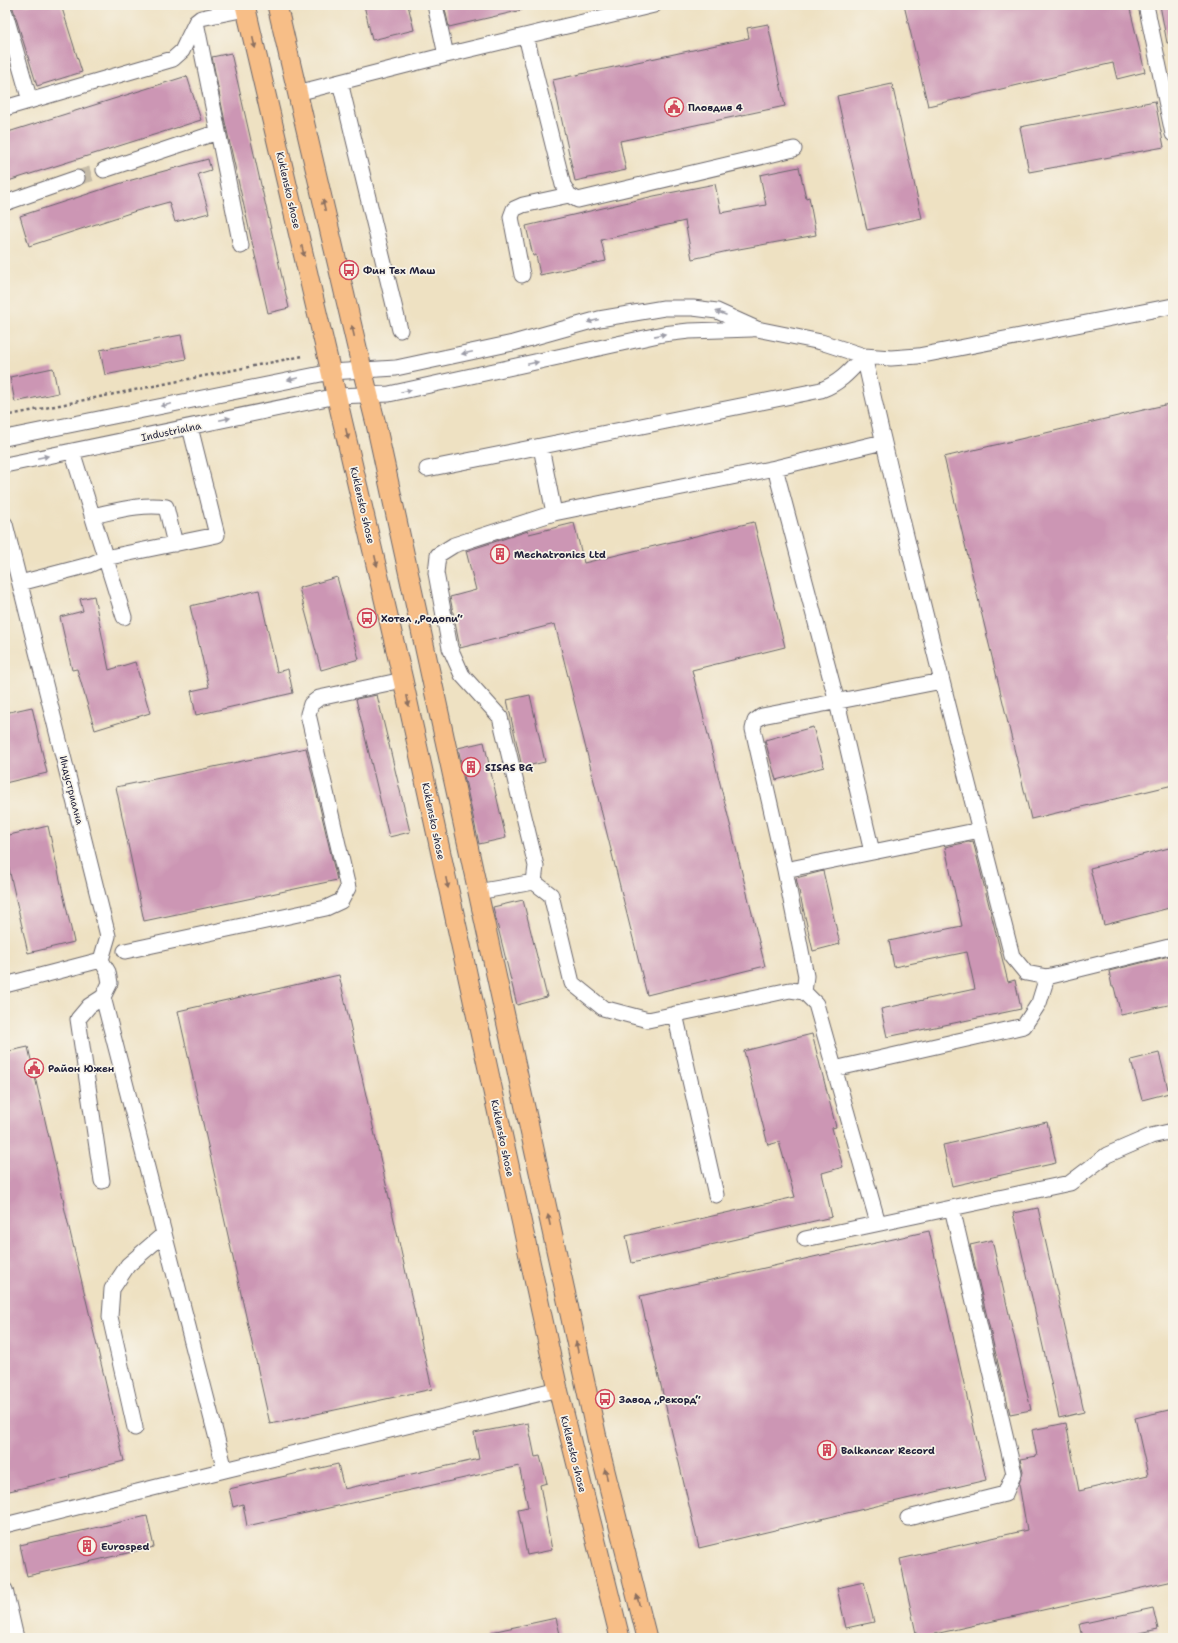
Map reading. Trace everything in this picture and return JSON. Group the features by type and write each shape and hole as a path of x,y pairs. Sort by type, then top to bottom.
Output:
{"main road":[{"path":"277,5 362,370 376,424 599,1447 647,1638"},
{"name":"Kuklensko shose","path":"246,7 403,680 558,1389 620,1638"}],"street":[{"path":"435,5 446,54"},
{"path":"297,93 446,54 654,5"},
{"path":"1146,5 1173,134"},
{"path":"5,108 173,59 182,51 196,22 201,18 246,7"},
{"path":"5,13 8,37 30,101"},
{"path":"196,22 241,246"},
{"path":"526,36 563,186 569,195 578,200 794,150"},
{"path":"340,82 400,330"},
{"path":"104,170 218,132"},
{"path":"5,203 78,178"},
{"path":"522,275 511,217 514,209 523,204 569,195"},
{"path":"5,438 332,372 396,368 513,343 599,320 664,308 693,308 717,311 757,329 821,342 864,356 891,358 924,355 1173,306"},
{"name":"Industrialna","path":"5,465 337,396 389,394 663,334 689,331 757,329"},
{"path":"864,356 883,442 1012,956 1026,973 1047,978 1173,946"},
{"path":"427,469 821,390 834,386 846,376 864,356"},
{"path":"20,583 89,565 106,558 218,535 190,427"},
{"path":"534,882 536,866 500,717 462,675 450,648 436,573 438,555 454,545 554,514 775,468 883,442"},
{"path":"541,446 554,514"},
{"path":"72,451 124,617"},
{"path":"775,468 838,702 872,852"},
{"path":"92,516 124,509 156,505 166,507 176,544"},
{"name":"Индустриална","path":"5,524 108,936 101,960"},
{"path":"125,951 326,908 341,901 348,888 308,714 311,704 319,698 403,680"},
{"path":"804,992 806,976 785,870 753,729 755,721 762,716 942,681"},
{"path":"785,870 980,830"},
{"path":"477,892 534,882 551,895 572,983 603,1008 648,1020 790,990 804,992 816,1004 878,1223"},
{"path":"5,985 101,960 108,972 110,983 103,997 89,1006 78,1019 102,1180"},
{"path":"834,1069 1024,1026 1039,1003 1047,978"},
{"path":"103,997 225,1470"},
{"path":"675,1014 716,1196"},
{"path":"804,1239 1070,1183 1107,1155 1150,1136 1173,1131"},
{"path":"908,1518 1005,1494 1014,1473 952,1208"},
{"path":"135,1428 110,1317 112,1289 128,1265 164,1234"},
{"path":"5,1525 558,1389"},
{"path":"5,1590 16,1638"}],"path":[{"path":"5,416 303,356"}],"building":[{"path":"12,5 61,5 82,72 37,86"},
{"path":"364,5 408,5 414,30 372,40"},
{"path":"444,5 522,5 522,10 449,27"},
{"path":"904,5 1129,5 1145,72 1117,79 1113,63 928,106"},
{"path":"1160,5 1173,5 1173,42 1167,43"},
{"path":"768,24 785,106 620,141 626,170 575,181 553,80 749,38 747,28"},
{"path":"231,53 289,308 268,313 212,57"},
{"path":"187,76 201,120 5,182 5,133"},
{"path":"892,84 922,218 867,230 837,96"},
{"path":"1155,101 1164,147 1029,172 1020,127"},
{"path":"208,159 211,170 198,174 209,213 175,222 169,202 136,211 29,246 20,216 128,181"},
{"path":"799,167 806,198 809,197 816,235 692,259 685,221 601,240 606,261 540,275 536,255 533,256 526,226 654,196 715,184 721,213 766,205 760,175"},
{"path":"181,335 186,359 105,375 100,350"},
{"path":"53,368 58,393 15,402 10,377"},
{"path":"1173,403 1173,785 1031,819 944,457"},
{"path":"754,522 785,647 692,670 765,966 647,995 555,624 460,648 450,597 476,590 466,551 528,531 529,534 574,523 584,563"},
{"path":"337,577 359,659 321,670 299,588"},
{"path":"259,590 277,672 288,669 293,693 196,715 191,691 209,687 190,606"},
{"path":"94,596 109,670 135,662 150,713 95,730 77,669 72,670 60,617 83,611 80,599"},
{"path":"377,695 410,832 389,837 356,699"},
{"path":"530,695 545,762 522,767 507,700"},
{"path":"32,707 47,773 5,783 5,713"},
{"path":"813,727 824,767 776,780 765,740"},
{"path":"484,742 506,838 479,844 458,748"},
{"path":"306,748 337,880 144,921 116,787"},
{"path":"48,826 74,942 28,953 5,851 5,836"},
{"path":"973,841 1008,982 1015,980 1021,1009 887,1037 881,1009 975,989 967,952 894,967 889,941 962,926 945,847"},
{"path":"1173,847 1173,907 1104,925 1090,868"},
{"path":"823,871 840,944 813,951 796,878"},
{"path":"523,900 547,997 517,1005 493,907"},
{"path":"1173,955 1173,1004 1121,1015 1114,987 1112,987 1109,971"},
{"path":"339,975 432,1389 270,1424 178,1011"},
{"path":"812,1034 836,1127 832,1128 843,1167 822,1173 832,1217 632,1263 626,1236 795,1197 779,1142 768,1145 744,1051"},
{"path":"28,1047 124,1461 69,1475 70,1477 5,1492 5,1052"},
{"path":"1159,1053 1169,1093 1142,1100 1131,1060"},
{"path":"1047,1122 1056,1163 952,1186 943,1145"},
{"path":"1038,1208 1084,1412 1059,1418 1013,1213"},
{"path":"929,1231 986,1480 699,1548 640,1296"},
{"path":"992,1240 1031,1410 1010,1414 970,1245"},
{"path":"1173,1409 1173,1581 917,1638 900,1559 1027,1530 1019,1484 1023,1471 1020,1459 1037,1456 1032,1430 1066,1423 1079,1491 1148,1475 1135,1418"},
{"path":"528,1423 535,1457 540,1456 547,1483 540,1485 552,1550 527,1555 518,1509 528,1507 519,1466 247,1526 243,1504 233,1507 229,1489 338,1464 344,1489 479,1459 474,1433"},
{"name":"Eurosped","path":"147,1516 154,1547 27,1576 20,1545"},
{"path":"864,1582 874,1622 846,1628 837,1588"},
{"path":"1153,1608 1158,1629 1117,1638 1083,1638 1080,1624"},
{"path":"556,1618 561,1638 488,1638 487,1633"}],"tunnel":[{"path":"77,178 104,170"}],"place":[{"name":"Пловдив 4","path":"674,107"},
{"name":"Фин Тех Маш","path":"349,270"},
{"name":"Mechatronics Ltd","path":"500,554"},
{"name":"Хотел „Родопи“","path":"367,618"},
{"name":"SISAS BG","path":"471,767"},
{"name":"Район Южен","path":"34,1068"},
{"name":"Завод „Рекорд“","path":"605,1399"},
{"name":"Balkancar Record","path":"827,1450"},
{"name":"Eurosped","path":"87,1546"}]}
